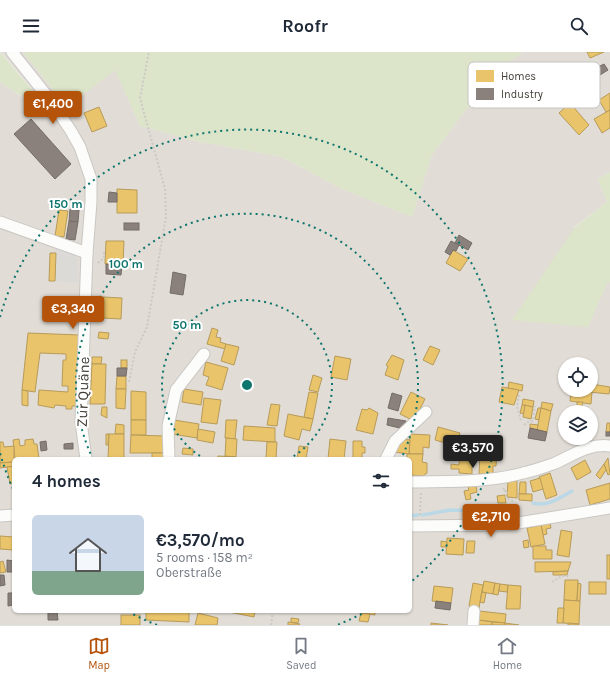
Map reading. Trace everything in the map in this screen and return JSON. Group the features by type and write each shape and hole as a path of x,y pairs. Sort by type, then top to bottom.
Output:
{"street":[{"name":"Zur Quäne","path":"12,52 51,102 71,131 86,160 91,179 92,202 87,253 81,422 86,457"},
{"path":"0,222 87,253"},
{"path":"169,457 168,426 176,390 204,354"},
{"path":"387,457 395,441 426,412"},
{"path":"412,482 471,481 523,474 553,464 589,446 599,444 610,446"},
{"path":"412,526 506,525 610,508"},
{"path":"0,516 12,515"},
{"path":"473,625 474,611"}],"path":[{"path":"129,382 135,352 147,327 166,217 165,188 140,98 149,52"},
{"path":"99,262 104,258 104,252"},
{"path":"519,395 517,406 521,421"},
{"path":"524,425 532,421 535,406"},
{"path":"420,513 422,487"},
{"path":"504,488 503,491 507,491 506,498 513,501"},
{"path":"552,582 562,576 570,576"},
{"path":"271,625 273,613"}],"shaded area":[{"path":"1,52 23,52 67,107 115,69 140,126 196,141 282,157 340,188 412,217 432,155 468,107 600,108 600,62 508,62 523,52 610,52 610,172 598,179 607,202 574,227 588,326 607,283 610,283 610,625 0,625 0,82 25,99 32,89"},
{"path":"56,248 75,255 78,259 78,283 55,281"}],"green space":[{"path":"0,52 32,90 26,99 0,82"},
{"path":"23,52 523,52 508,62 468,62 468,107 432,155 412,217 340,188 282,157 196,141 140,126 115,70 67,107"},
{"path":"610,172 610,283 607,283 588,327 512,320 575,227 607,202 598,179"}],"building: Homes":[{"path":"587,52 604,52 590,58"},
{"path":"610,93 610,110 606,112 600,99"},
{"path":"99,107 107,126 92,132 84,113"},
{"path":"564,108 574,108 589,125 579,135 559,113"},
{"path":"610,110 610,128 602,133 594,119"},
{"path":"117,189 137,190 137,213 117,213"},
{"path":"59,210 68,211 64,237 55,236"},
{"path":"106,241 124,241 123,265 105,264"},
{"path":"453,250 468,259 460,271 446,263"},
{"path":"50,253 56,253 55,281 49,281"},
{"path":"103,297 122,298 121,319 102,318"},
{"path":"212,328 218,330 216,337 221,338 220,342 226,344 225,349 207,344"},
{"path":"99,332 109,333 108,339 98,338"},
{"path":"28,333 80,335 77,406 72,406 72,409 66,409 66,406 55,405 54,408 38,405 39,390 68,392 68,386 62,386 63,360 66,360 66,354 40,353 35,392 22,390"},
{"path":"226,344 239,347 234,365 221,361"},
{"path":"430,346 440,350 433,365 423,360"},
{"path":"392,355 404,360 398,380 385,375 388,366 386,365"},
{"path":"335,356 351,359 347,380 331,377"},
{"path":"92,357 102,357 101,364 92,364"},
{"path":"121,360 127,360 127,368 121,368"},
{"path":"206,362 228,368 222,390 206,385 209,377 203,375"},
{"path":"92,364 106,364 105,404 90,404"},
{"path":"313,375 322,378 318,392 309,390"},
{"path":"117,376 126,376 126,389 116,389"},
{"path":"509,382 523,385 522,391 508,388"},
{"path":"598,385 610,387 609,394 598,393"},
{"path":"502,387 519,390 514,405 499,402"},
{"path":"116,389 126,389 125,409 116,408"},
{"path":"184,389 203,392 201,405 182,402"},
{"path":"22,390 28,391 28,406 22,405"},
{"path":"131,391 146,392 146,420 131,420"},
{"path":"309,392 318,393 313,419 304,417"},
{"path":"411,392 425,399 414,421 400,414"},
{"path":"570,397 592,397 591,404 570,401"},
{"path":"204,398 221,400 217,424 201,422"},
{"path":"523,399 534,401 533,407 522,405"},
{"path":"542,402 553,404 551,411 541,408"},
{"path":"577,402 583,402 582,405 577,405"},
{"path":"271,404 280,405 277,426 267,425"},
{"path":"522,405 525,405 524,414 520,413"},
{"path":"525,405 533,407 531,419 523,417"},
{"path":"102,407 107,407 107,418 101,415"},
{"path":"369,408 378,413 373,434 356,430 362,409 367,410"},
{"path":"538,408 541,408 539,420 535,419"},
{"path":"541,408 551,411 547,432 537,430"},
{"path":"288,414 313,419 310,431 302,429 299,440 284,436"},
{"path":"131,420 146,420 146,435 131,435"},
{"path":"174,420 199,424 197,438 172,434"},
{"path":"226,420 237,420 235,439 225,438"},
{"path":"607,423 610,423 610,432 606,432"},
{"path":"116,424 124,425 124,434 115,434"},
{"path":"530,424 538,425 537,430 530,428"},
{"path":"244,426 275,428 275,442 243,440"},
{"path":"438,427 460,433 456,446 435,440"},
{"path":"198,429 215,432 213,443 197,440"},
{"path":"106,434 109,434 108,445 106,445"},
{"path":"109,434 124,434 124,457 108,457"},
{"path":"410,434 430,435 429,448 423,447 423,454 409,454"},
{"path":"131,435 166,436 166,453 130,453"},
{"path":"226,438 237,439 236,457 225,456"},
{"path":"19,439 20,446 25,445 25,440 33,439 34,444 37,444 39,457 15,457 13,440"},
{"path":"330,439 346,441 344,457 328,457"},
{"path":"404,439 410,440 409,454 394,452"},
{"path":"353,441 362,441 362,447 365,447 365,453 362,453 362,457 353,457"},
{"path":"0,442 3,442 4,447 14,446 14,457 12,457 12,462 0,463"},
{"path":"267,442 277,442 276,457 266,457"},
{"path":"461,442 472,442 472,474 459,473 459,469 451,469 451,464 459,465"},
{"path":"299,446 308,447 306,457 297,457"},
{"path":"183,448 193,449 193,455 182,454"},
{"path":"480,451 497,452 496,466 493,466 493,474 479,474"},
{"path":"152,453 166,453 166,457 152,457"},
{"path":"407,454 423,454 422,462 427,463 427,473 423,476 412,475 412,457 407,457"},
{"path":"608,458 610,474 608,475 604,464"},
{"path":"585,460 591,472 577,480 571,468"},
{"path":"12,462 12,466 0,468 0,463"},
{"path":"604,464 606,470 600,479 596,475"},
{"path":"12,466 12,484 10,484 7,467"},
{"path":"550,473 557,495 546,499 539,477"},
{"path":"540,478 543,489 533,492 530,481"},
{"path":"508,480 517,481 517,498 507,497"},
{"path":"520,482 526,482 526,494 519,494"},
{"path":"610,483 610,499 590,505 586,490"},
{"path":"476,485 477,492 470,494 471,499 466,500 464,491 469,490 468,487"},
{"path":"519,494 532,494 532,501 519,500"},
{"path":"505,495 506,503 498,503 497,496"},
{"path":"486,514 488,518 481,522 478,518"},
{"path":"550,523 551,528 546,529 547,534 543,535 541,525"},
{"path":"541,525 545,544 531,547 527,528"},
{"path":"561,530 572,532 569,557 557,555"},
{"path":"0,536 12,537 12,550 0,549"},
{"path":"447,538 464,539 463,555 446,554"},
{"path":"528,540 529,547 524,548 523,541"},
{"path":"441,541 447,542 447,547 441,547"},
{"path":"467,541 475,541 474,553 466,553"},
{"path":"533,546 546,546 546,550 552,550 552,559 533,559"},
{"path":"607,555 610,555 610,579 607,579"},
{"path":"3,561 6,572 0,573 0,562"},
{"path":"535,562 571,562 568,571 535,572"},
{"path":"568,571 567,575 553,575 553,572"},
{"path":"565,580 578,580 577,601 564,600"},
{"path":"484,581 495,583 493,594 482,592"},
{"path":"589,582 606,582 606,594 589,594"},
{"path":"473,583 483,585 479,608 469,606"},
{"path":"495,583 500,584 498,595 493,594"},
{"path":"578,583 581,584 580,601 577,601"},
{"path":"500,584 508,585 507,592 499,591"},
{"path":"508,585 521,586 520,609 506,609"},
{"path":"434,586 453,588 451,603 432,601"},
{"path":"482,592 486,593 484,603 480,602"},
{"path":"564,600 580,601 579,624 563,623"},
{"path":"558,608 564,608 563,623 557,623"},
{"path":"479,611 506,614 505,623 478,620"},
{"path":"146,613 189,613 189,622 146,620"},
{"path":"198,613 218,618 217,625 195,625"},
{"path":"234,613 255,613 254,617"},
{"path":"361,613 370,614 368,622 359,621"},
{"path":"362,613 375,613 375,615"},
{"path":"121,615 140,615 140,625 121,625"},
{"path":"291,618 299,619 298,623 291,622"},
{"path":"478,620 492,622 492,625 478,625"},
{"path":"288,622 300,624 288,625"},
{"path":"492,622 505,623 504,625 492,625"},
{"path":"431,623 448,625 431,625"},
{"path":"505,623 519,625 504,625"},
{"path":"568,623 579,624 579,625 568,625"}],"building: Industry":[{"path":"604,64 608,70 600,75 600,66"},
{"path":"31,119 71,164 55,179 14,134"},
{"path":"109,192 117,193 117,202 108,202"},
{"path":"70,209 79,210 78,222 69,221"},
{"path":"69,221 78,222 75,240 66,239"},
{"path":"124,223 139,223 139,230 124,230"},
{"path":"459,235 472,243 468,250 455,243"},
{"path":"451,241 459,245 456,251 453,250 450,255 445,252"},
{"path":"106,264 122,265 121,275 106,274"},
{"path":"173,272 186,275 183,295 170,293"},
{"path":"117,368 127,368 126,376 117,376"},
{"path":"392,393 402,396 398,411 388,408"},
{"path":"388,418 406,421 404,429 387,425"},
{"path":"530,428 547,432 545,441 528,438"},
{"path":"606,432 610,432 610,436 606,436"},
{"path":"46,441 47,450 41,451 40,442"},
{"path":"73,443 73,449 64,449 64,444"},
{"path":"500,507 510,507 510,518 500,518"},
{"path":"7,560 12,561 12,572 7,572"},
{"path":"0,575 4,575 5,585 0,586"},
{"path":"8,593 12,593 12,605 8,606"},
{"path":"436,601 451,603 450,610 435,608"},
{"path":"48,613 57,613 58,620 48,620"}],"waterway":[{"path":"533,503 548,503 572,491"},
{"path":"422,515 450,510 485,511 497,505"},
{"path":"412,516 418,515"}]}
